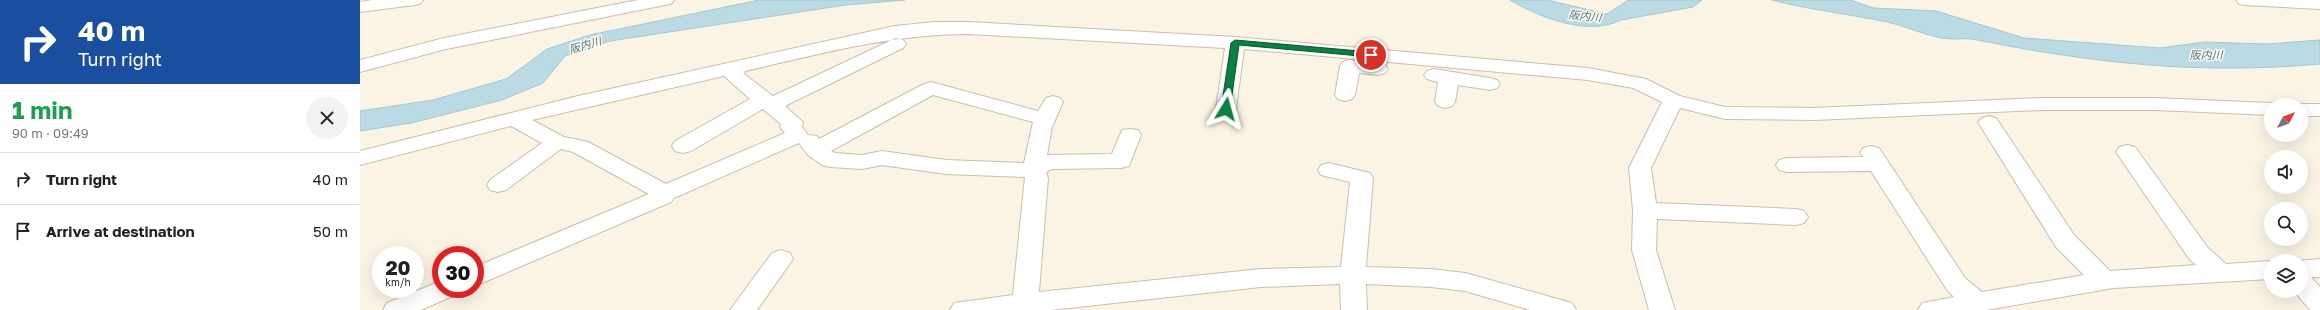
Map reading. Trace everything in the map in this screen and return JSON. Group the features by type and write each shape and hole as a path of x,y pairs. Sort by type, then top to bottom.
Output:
{"street":[{"path":"360,7 414,0"},
{"path":"360,66 444,44 665,0"},
{"path":"2245,0 2320,4"},
{"path":"360,158 512,118 737,67 895,32 934,28 1165,38 1329,50 1426,67 1449,78 1490,84"},
{"path":"1127,49 1165,38"},
{"path":"1226,109 1235,43"},
{"path":"683,146 769,102 896,44"},
{"path":"1345,95 1350,66 1426,67 1588,74 1639,83 1673,100 1725,113 1777,115 2042,104 2155,104 2264,109"},
{"path":"737,67 734,75 792,122 791,127 797,135 806,138 816,150 830,160 862,162 882,158 946,166 1016,171 1034,169 1048,162 1121,161 1130,135"},
{"path":"1446,102 1449,78"},
{"path":"816,150 931,88 1049,111 1034,169 1037,178 1025,304"},
{"path":"1662,310 1644,250 1645,210 1640,168 1673,100"},
{"path":"2308,110 2320,110"},
{"path":"512,118 557,142 580,147 592,155 665,193"},
{"path":"1989,122 2065,241 2104,280"},
{"path":"484,273 663,197 665,193 786,142 797,135"},
{"path":"498,185 557,142"},
{"path":"2127,152 2199,254 2221,273"},
{"path":"1787,165 1875,159 1956,284 1976,301"},
{"path":"1329,170 1362,178 1354,226 1354,275 1352,286 1354,310"},
{"path":"1645,210 1680,214 1796,217"},
{"path":"743,310 781,259"},
{"path":"2308,269 2320,268"},
{"path":"1930,310 2104,280 2264,270"},
{"path":"963,310 1261,278 1354,275 1431,278 1465,282 1564,310"},
{"path":"2308,290 2320,304"},
{"path":"396,310 432,295"}],"water":[{"name":"阪内川","path":"759,0 905,0 846,5 610,41 565,56 543,83 502,100 411,123 360,131 360,111 433,100 506,79 547,49 590,35"},
{"name":"阪内川","path":"1510,0 1547,0 1607,14 1628,0 1702,0 1693,7 1621,20 1608,25 1579,26 1564,23 1535,13"},
{"name":"阪内川","path":"1772,0 1850,0 1874,8 1936,11 2024,38 2160,48 2205,42 2267,44 2320,40 2320,64 2231,68 2145,65 2102,60 2060,55 1972,39 1942,38 1887,22 1801,7"}],"route":[{"path":"1226,109 1235,43 1329,50 1371,55"}]}
